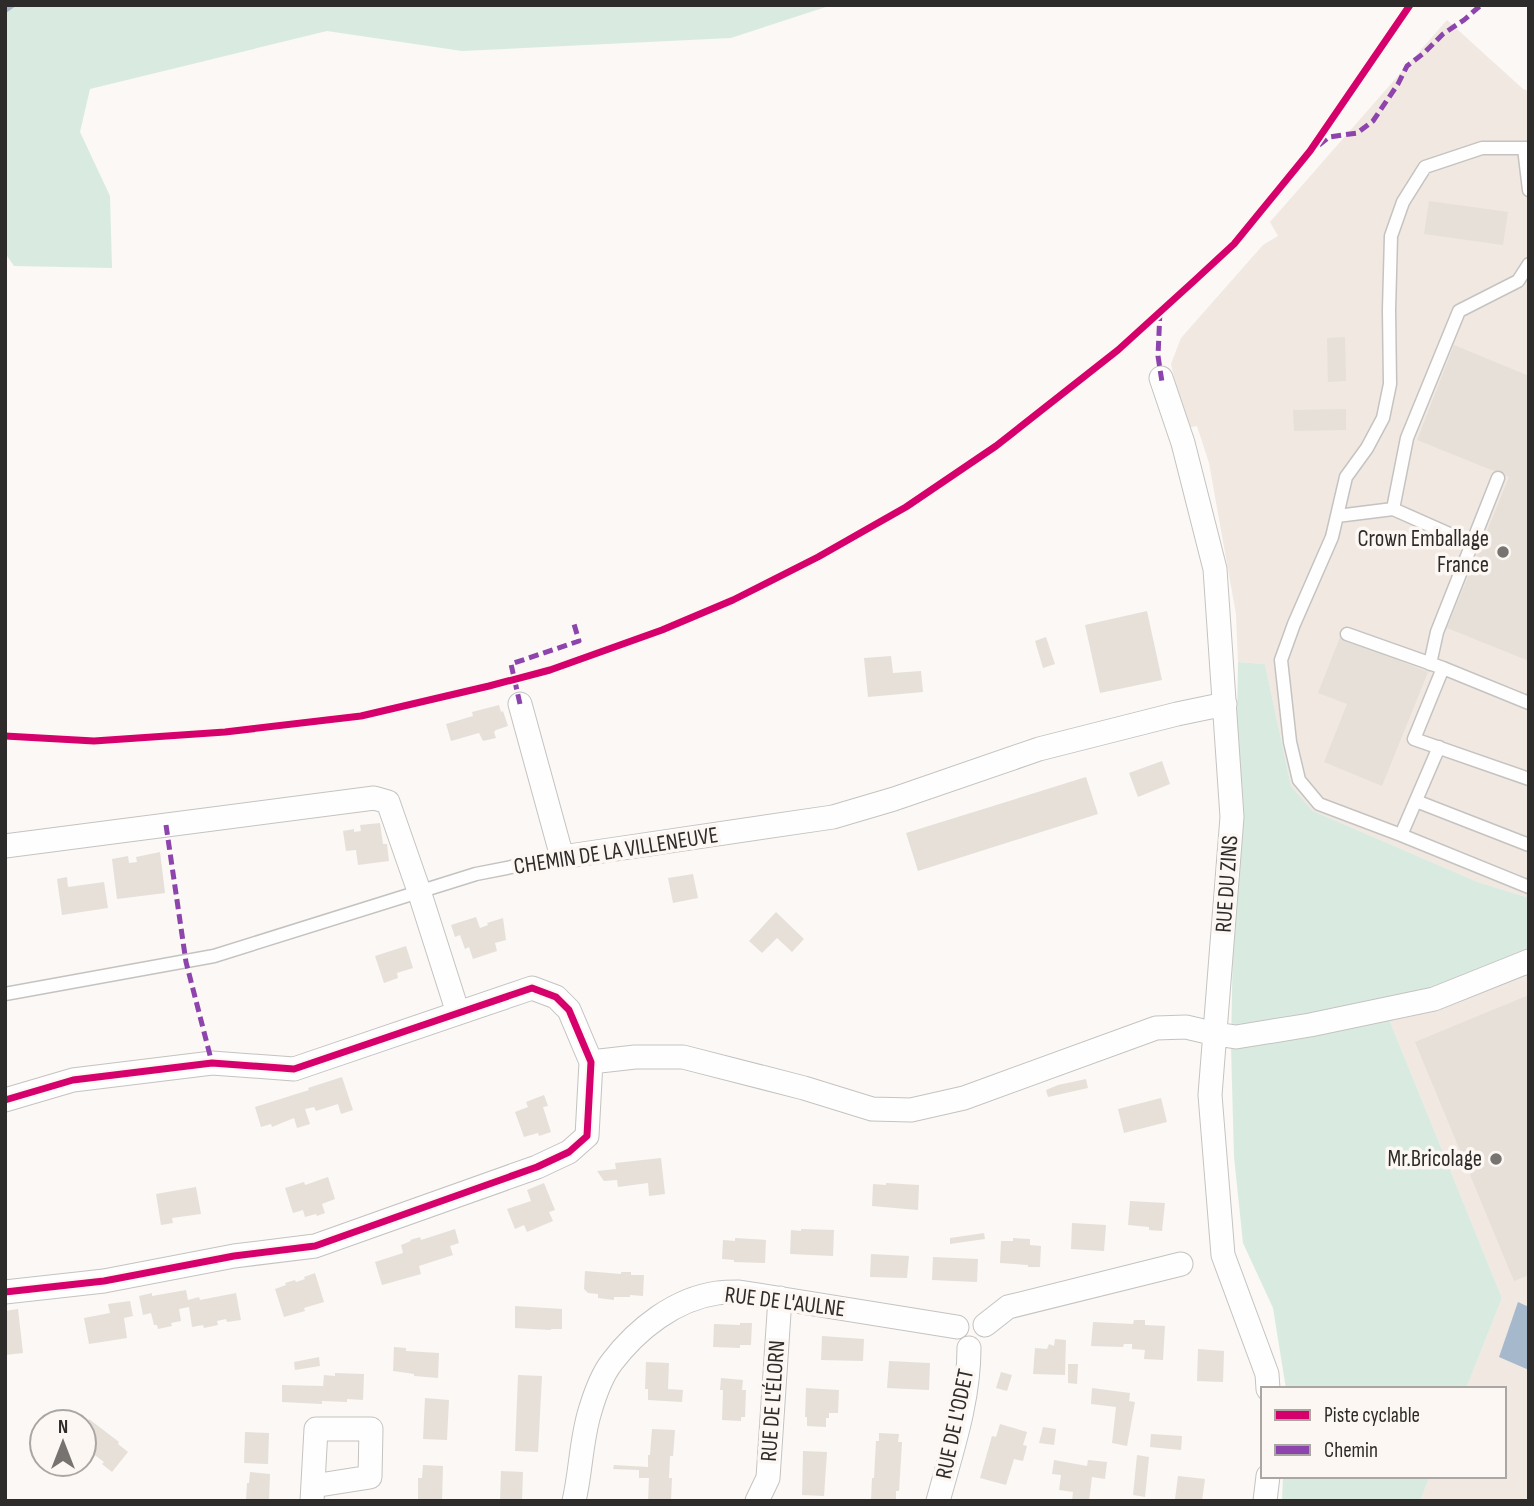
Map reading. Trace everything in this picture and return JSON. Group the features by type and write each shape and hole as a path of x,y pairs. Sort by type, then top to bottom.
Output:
{"street":[{"name":"RUE DU ZINS","path":"1161,378 1183,443 1215,569 1233,817 1210,1096 1223,1255 1267,1374 1268,1387"},
{"path":"520,704 562,857"},
{"name":"CHEMIN DE LA VILLENEUVE","path":"562,857 833,817 1039,749 1177,713 1225,704"},
{"path":"5,846 374,798 388,802 458,1013"},
{"path":"591,1062 635,1057 683,1057 804,1088 872,1109 911,1111 964,1098 1156,1028 1186,1027 1236,1037 1311,1025 1434,999 1529,961"},
{"path":"5,1100 74,1080 212,1063 294,1069 532,988 556,997 569,1010 591,1062 587,1136 569,1152 537,1167 315,1246 234,1256 104,1281 5,1292"},
{"path":"957,1327 961,1344 974,1348 983,1343 988,1334 985,1325 1008,1307 1181,1264"},
{"name":"RUE DE L'AULNE","path":"574,1501 589,1414 597,1390 611,1363 639,1332 665,1312 694,1298 738,1292 957,1327 968,1317 978,1318 985,1325"},
{"name":"RUE DE L'ÉLORN","path":"757,1501 768,1478 780,1298"},
{"name":"RUE DE L'ODET","path":"938,1501 965,1399 969,1348"},
{"path":"1265,1501 1268,1478"}],"lane":[{"path":"1529,190 1527,148 1482,148 1425,167 1403,202 1391,236 1390,384 1383,418 1367,448 1346,477 1332,537 1281,660 1290,742 1299,780 1320,804 1529,887"},
{"path":"1393,509 1407,438 1459,311 1518,281 1529,264"},
{"path":"1498,478 1437,632 1437,666 1414,739 1529,779"},
{"path":"1337,516 1393,509 1472,544"},
{"path":"1347,634 1529,703"},
{"path":"1401,835 1439,747"},
{"path":"1416,801 1529,845"},
{"name":"CHEMIN DE LA VILLENEUVE","path":"5,994 215,956 475,874 562,857"}],"shaded area":[{"path":"1447,20 1523,89 1529,91 1529,898 1478,882 1313,811 1291,786 1265,664 1238,662 1236,614 1209,463 1197,426 1186,428 1171,364 1181,338 1263,245 1278,236 1270,222"},
{"path":"1529,975 1529,1501 1420,1501 1429,1478 1506,1478 1506,1387 1467,1387 1502,1298 1389,1019 1436,1008"}],"green space":[{"path":"5,5 832,5 731,38 462,51 327,31 90,89 80,132 110,196 112,268 14,266 5,253"},
{"path":"1238,662 1265,664 1291,786 1313,811 1478,882 1529,898 1529,975 1436,1008 1389,1019 1502,1298 1467,1387 1286,1387 1273,1308 1243,1243 1234,1157 1231,1047"},
{"path":"1283,1478 1429,1478 1420,1501 1282,1501"}],"water":[{"path":"1518,1302 1529,1307 1529,1370 1499,1357"}],"building":[{"path":"1429,201 1508,212 1503,245 1424,234"},
{"path":"1345,337 1346,381 1328,382 1327,338"},
{"name":"Crown Emballage France","path":"1454,345 1529,376 1529,661 1447,628 1509,477 1417,440"},
{"path":"1346,409 1346,430 1294,431 1293,410"},
{"path":"1147,611 1162,680 1100,693 1085,625"},
{"path":"1046,637 1055,664 1043,668 1035,641"},
{"path":"1340,637 1428,672 1382,786 1324,762 1347,704 1318,693"},
{"path":"891,656 893,673 921,671 923,692 868,697 864,658"},
{"path":"499,705 508,726 494,732 496,738 483,741 479,733 451,741 446,724 473,716 472,712"},
{"path":"1162,761 1170,784 1138,797 1129,773"},
{"path":"1086,777 1098,814 918,871 906,833"},
{"path":"380,823 389,861 358,865 356,850 346,851 343,831 361,831 360,825"},
{"path":"160,852 165,893 117,899 112,859 128,856 129,863 137,862 136,857"},
{"path":"693,874 698,898 673,903 668,878"},
{"path":"67,877 68,887 104,882 108,908 62,915 57,879"},
{"path":"776,912 804,939 792,952 777,938 762,953 749,941"},
{"path":"476,917 480,928 503,918 506,940 495,943 497,951 473,959 469,947 465,949 460,935 455,937 451,925"},
{"path":"406,946 413,968 397,973 398,978 384,983 375,956"},
{"name":"Mr.Bricolage","path":"1529,995 1529,1275 1514,1281 1415,1042"},
{"path":"342,1077 353,1110 341,1114 338,1104 316,1111 314,1107 305,1109 310,1124 297,1128 294,1118 272,1127 271,1124 261,1127 255,1107"},
{"path":"1086,1079 1088,1088 1048,1097 1046,1090"},
{"path":"544,1095 548,1106 543,1107 551,1132 524,1137 515,1112 528,1107 526,1102"},
{"path":"1161,1098 1167,1122 1124,1133 1118,1109"},
{"path":"661,1158 665,1194 649,1196 648,1183 618,1187 617,1180 604,1181 597,1171 616,1169 615,1163"},
{"path":"328,1177 335,1199 322,1204 325,1213 305,1217 303,1210 293,1213 285,1188"},
{"path":"544,1183 555,1210 549,1212 553,1221 527,1232 524,1225 515,1229 507,1209 531,1201 527,1190"},
{"path":"873,1184 919,1185 918,1210 872,1206"},
{"path":"196,1187 201,1214 172,1218 173,1223 161,1225 156,1194"},
{"path":"1130,1201 1165,1203 1162,1231 1128,1225"},
{"path":"1072,1223 1106,1225 1104,1251 1071,1249"},
{"path":"455,1229 459,1243 450,1246 453,1255 419,1266 421,1274 382,1285 375,1262 403,1253 401,1245 410,1240 420,1237 421,1240"},
{"path":"791,1230 834,1230 833,1256 790,1254"},
{"path":"984,1233 985,1239 950,1244 950,1238"},
{"path":"735,1238 766,1240 765,1263 722,1259 723,1240 735,1241"},
{"path":"1013,1238 1030,1239 1030,1245 1041,1246 1040,1267 1000,1263 1001,1241 1013,1241"},
{"path":"871,1254 909,1256 907,1278 870,1277"},
{"path":"933,1257 978,1259 977,1282 932,1280"},
{"path":"585,1271 621,1274 631,1272 631,1275 644,1275 643,1296 614,1297 614,1300 598,1298 598,1294 588,1293 584,1289"},
{"path":"315,1273 324,1302 284,1317 275,1289"},
{"path":"186,1290 188,1300 236,1293 241,1320 227,1322 226,1319 217,1321 218,1325 192,1327 189,1307 179,1309 181,1321 158,1329 151,1313 143,1315 139,1296"},
{"path":"130,1301 133,1316 124,1318 127,1338 89,1344 84,1318 110,1313 108,1304"},
{"path":"515,1306 562,1309 562,1329 515,1328"},
{"path":"18,1309 23,1353 5,1355 5,1311"},
{"path":"1134,1320 1145,1320 1145,1325 1165,1326 1163,1360 1144,1359 1145,1350 1132,1349 1132,1344 1124,1344 1123,1347 1091,1346 1093,1322 1133,1324"},
{"path":"752,1323 751,1345 740,1345 740,1348 713,1347 714,1324"},
{"path":"822,1336 864,1339 863,1361 821,1360"},
{"path":"1055,1339 1066,1340 1065,1375 1033,1374 1035,1348 1047,1349 1049,1344 1054,1346"},
{"path":"394,1347 406,1348 406,1351 439,1353 438,1378 393,1371"},
{"path":"1198,1349 1224,1351 1223,1382 1197,1381"},
{"path":"319,1357 320,1366 295,1370 294,1362"},
{"path":"889,1361 930,1363 929,1390 887,1388"},
{"path":"646,1362 669,1363 668,1389 683,1390 682,1402 648,1400 648,1389 645,1389"},
{"path":"1068,1364 1078,1364 1077,1384 1068,1383"},
{"path":"1001,1372 1012,1375 1007,1391 996,1388"},
{"path":"335,1373 364,1374 363,1400 322,1401 322,1404 282,1402 282,1385 323,1386 324,1375 335,1376"},
{"path":"518,1375 542,1376 538,1452 515,1451"},
{"path":"721,1378 743,1380 742,1390 746,1390 745,1417 741,1417 741,1421 722,1420"},
{"path":"806,1388 839,1390 838,1413 829,1413 826,1427 807,1426"},
{"path":"1092,1388 1130,1393 1129,1401 1135,1402 1127,1446 1112,1443 1116,1407 1091,1404"},
{"path":"425,1398 449,1400 447,1440 423,1439"},
{"path":"1000,1424 1027,1432 1023,1445 1027,1446 1023,1461 1014,1459 1006,1485 980,1478 992,1436 996,1437"},
{"path":"98,1426 128,1452 112,1472 102,1464 104,1462 98,1458"},
{"path":"1043,1427 1056,1429 1054,1445 1039,1443"},
{"path":"652,1429 675,1430 673,1456 670,1456 671,1501 648,1501 649,1478 639,1478 639,1470 613,1469 614,1465 648,1467"},
{"path":"245,1432 269,1433 268,1464 244,1463"},
{"path":"879,1433 899,1434 898,1442 902,1442 896,1501 871,1501"},
{"path":"1151,1434 1182,1436 1181,1450 1150,1447"},
{"path":"803,1451 827,1452 824,1496 802,1495"},
{"path":"1137,1455 1149,1457 1145,1497 1133,1495"},
{"path":"1054,1460 1087,1466 1088,1460 1107,1462 1105,1479 1092,1477 1089,1501 1072,1501 1073,1492 1059,1490 1061,1475 1052,1474"},
{"path":"423,1465 443,1466 442,1501 418,1501 418,1478 422,1478"},
{"path":"501,1471 523,1472 522,1501 500,1501"},
{"path":"250,1472 270,1474 269,1501 246,1501"},
{"path":"1178,1476 1205,1479 1202,1501 1175,1499"}],"waterway":[{"path":"5,10 12,5"}],"marked path":[{"path":"1319,145 1329,137 1357,133 1373,121 1407,66 1481,5"},
{"path":"1160,311 1158,356 1162,382"},
{"path":"520,704 511,664 579,641 574,624"},
{"path":"166,825 186,962 212,1063"}],"cycle path":[{"path":"5,736 94,741 225,732 361,716 550,670 662,630 733,600 818,557 906,507 996,446 1118,350 1234,244 1310,151 1410,5"},
{"path":"5,1100 73,1080 212,1063 294,1069 532,988 556,997 569,1010 591,1062 587,1136 569,1152 537,1167 315,1246 234,1256 104,1281 5,1292"}],"place":[{"name":"Crown Emballage France","path":"1503,552"},
{"name":"Mr.Bricolage","path":"1496,1159"}]}
